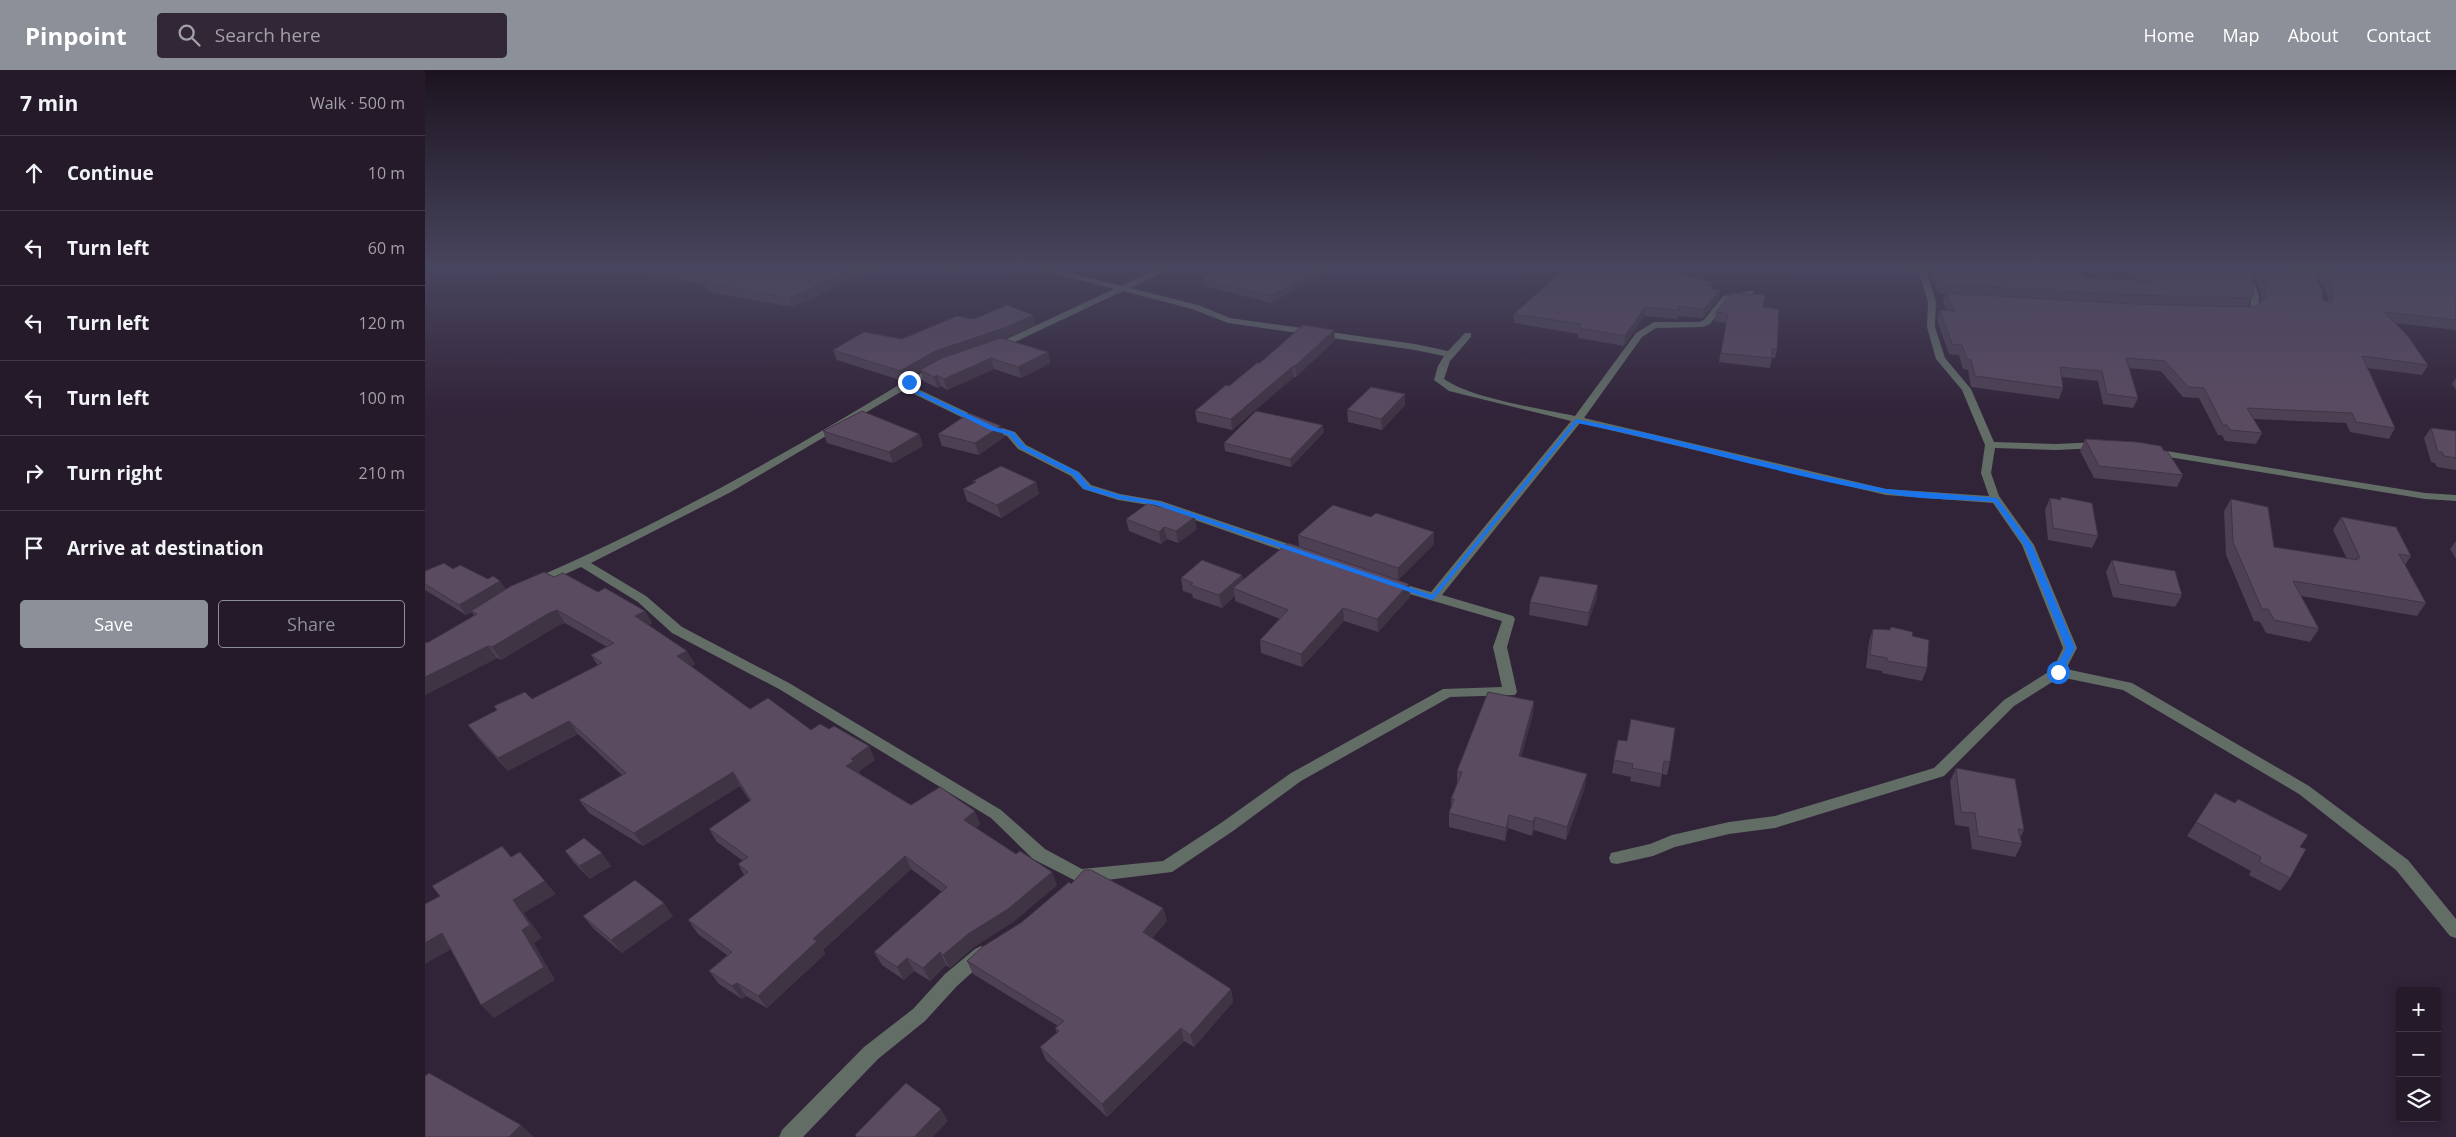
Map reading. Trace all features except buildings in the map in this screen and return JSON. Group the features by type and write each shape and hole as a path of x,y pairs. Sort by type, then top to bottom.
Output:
{"street":[{"path":"987,350 1013,341 1067,316"},
{"path":"1217,316 1228,320 1407,346 1448,354"},
{"path":"1433,598 1576,421 1646,328 1653,326 1699,325 1707,322 1712,316"},
{"path":"1617,858 1653,850 1672,841 1729,828 1775,822 1939,772 2009,703 2058,672 2070,648 2028,545 1997,500 1986,473 1990,445 1966,390 1941,359 1931,327 1932,316"},
{"path":"1468,335 1448,354 1441,368 1439,380 1452,388 1576,421 1646,435 1819,478 1886,492 1997,500"},
{"path":"527,587 583,563 713,500 909,382 942,365"},
{"path":"909,382 917,392 993,428 1011,434 1022,447 1075,474 1087,487 1119,497 1157,503 1311,557"},
{"path":"1990,445 2056,447 2106,445"},
{"path":"2143,450 2425,496 2456,498"},
{"path":"583,563 642,599 677,630 784,686 996,814 1039,854 1082,876"},
{"path":"1068,888 1082,876 1166,866 1227,827 1296,777 1448,692 1511,692 1500,647 1509,619 1377,580"},
{"path":"2058,672 2127,686 2304,790 2402,865 2456,931"},
{"path":"789,1137 871,1053 919,1015 951,980 997,944"}],"route":[{"path":"909,382 917,392 993,428 1011,434 1022,447 1054,461 1075,474 1087,487 1119,497 1157,503 1433,598 1576,421 1646,435 1819,478 1886,492 1939,498 1997,500 2028,545 2070,648 2058,672"}]}
